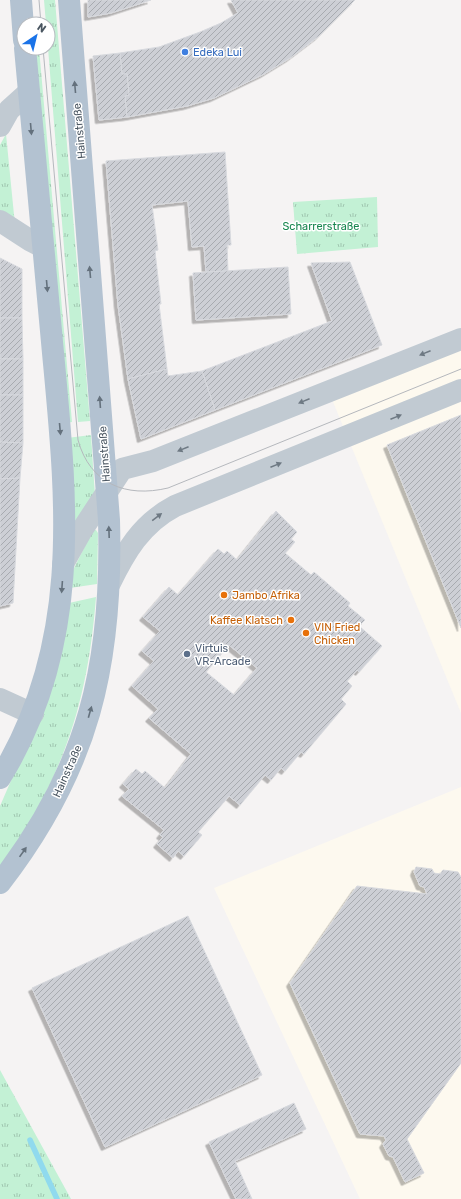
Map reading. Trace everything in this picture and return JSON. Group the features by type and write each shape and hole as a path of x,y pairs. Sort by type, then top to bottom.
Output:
{"main road":[{"path":"20,0 22,16"},
{"name":"Hainstraße","path":"0,883 47,815 63,783 80,742 90,712 100,671 106,630 109,585 107,493 113,465 69,0"},
{"path":"0,778 33,714 45,680 55,640 63,564 64,514 60,431 26,56"}],"street":[{"path":"0,126 9,110 29,92"},
{"path":"0,221 24,237 43,247"},
{"path":"113,465 153,461 461,339"},
{"path":"109,585 122,558 136,537 161,513 174,506 461,390"},
{"path":"63,564 82,530 107,493"},
{"path":"0,699 33,714"}],"shaded area":[{"path":"461,343 461,713 331,397"},
{"path":"461,787 461,1199 360,1199 214,888"}],"green space":[{"path":"44,0 55,0 90,421 78,422 49,56 56,56 56,16 45,16"},
{"path":"33,56 40,56 72,422 66,423"},
{"path":"6,134 15,225 0,214 0,145"},
{"name":"Scharrerstraße","path":"377,197 378,247 297,254 293,202"},
{"path":"91,435 95,496 75,522 72,521 67,438"},
{"path":"93,530 96,530 98,533 97,584 70,588 73,570"},
{"path":"96,597 89,659 76,716 67,743 43,798 28,826 0,866 0,806 23,753 69,603"},
{"path":"0,1070 71,1199 0,1199"}],"building":[{"path":"88,0 151,0 111,13 88,17"},
{"path":"231,0 355,0 319,36 290,58 264,74 214,98 187,106 127,117 125,96 129,95 127,74 122,74 120,53 159,47 221,23 238,13"},
{"path":"120,53 122,74 127,74 129,95 125,96 127,117 99,120 93,56"},
{"path":"225,152 231,245 227,245 228,271 206,272 204,246 192,247 188,201 152,205 158,250 155,251 161,304 159,304 167,369 128,379 118,305 106,161"},
{"path":"0,258 22,269 22,318 0,318"},
{"path":"350,262 382,345 215,410 202,371 332,321 311,263"},
{"path":"288,267 291,314 196,320 193,273"},
{"path":"0,318 22,318 23,359 0,359"},
{"path":"0,359 23,359 23,395 0,395"},
{"path":"167,369 168,376 202,371 215,410 141,439 128,379"},
{"path":"0,395 23,395 23,443 0,442"},
{"path":"461,415 461,628 387,445"},
{"path":"0,442 23,443 20,478 0,479"},
{"path":"20,478 13,603 0,606 0,479"},
{"path":"276,511 297,532 291,539 295,542 285,553 311,575 314,572 350,603 348,606 365,620 359,626 382,646 359,672 357,670 347,681 352,686 341,699 346,704 304,754 301,752 285,771 281,768 271,780 265,775 240,805 229,796 198,832 202,835 184,856 178,851 173,858 157,844 163,837 160,835 164,830 122,796 129,789 123,784 136,769 142,774 145,771 165,788 191,754 149,718 158,709 132,686 154,661 142,651 160,631 143,617 169,587 178,595 218,549 224,554 227,551 237,560","holes":["229,645 257,668 234,695 206,672"]},
{"path":"416,867 432,869 434,873 440,874 443,870 458,872 461,877 461,1063 407,1139 424,1173 405,1182 393,1157 389,1156 383,1144 386,1140 384,1136 360,1134 290,983 357,886 427,894 424,887 420,886 414,872"},
{"path":"188,916 262,1075 105,1147 32,988"},
{"path":"294,1103 306,1129 235,1161 252,1199 236,1199 209,1142"}],"waterway":[{"path":"30,1140 57,1199"}],"tram line":[{"path":"39,0 40,16"},
{"path":"44,56 78,440 91,467 101,477 124,489 153,491 168,488 461,369"}],"place":[{"name":"Edeka Lui","path":"185,52"},
{"name":"Jambo Afrika","path":"224,595"},
{"name":"Kaffee Klatsch","path":"291,620"},
{"name":"VIN Fried Chicken","path":"306,633"},
{"name":"Virtuis VR-Arcade","path":"187,654"}]}
